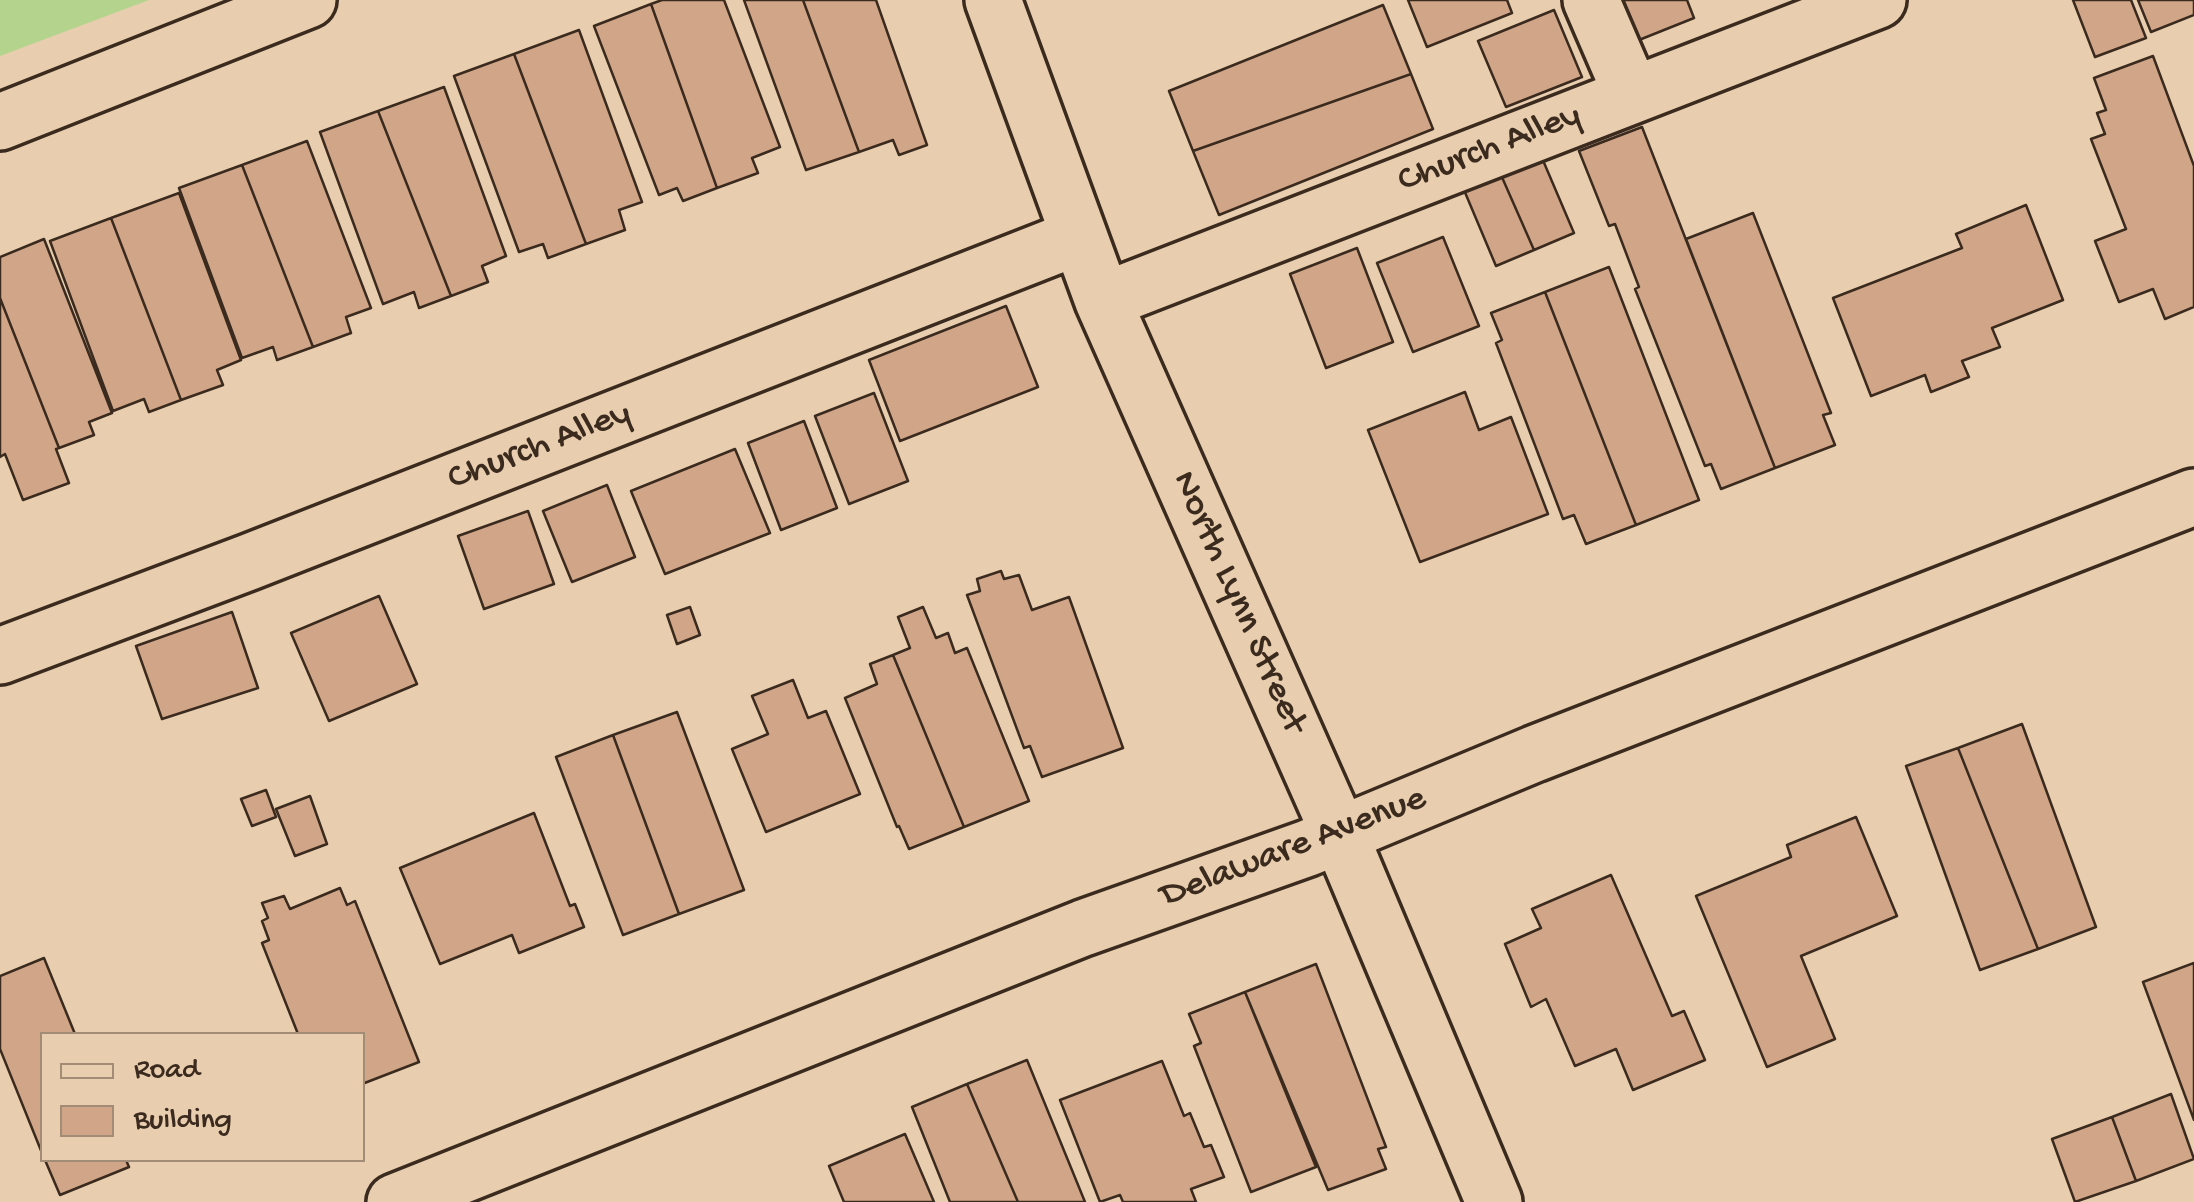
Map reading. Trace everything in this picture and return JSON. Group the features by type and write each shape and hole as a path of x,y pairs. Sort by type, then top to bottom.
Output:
{"main road":[{"path":"0,122 308,0"},
{"name":"North Lynn Street","path":"993,0 1103,302 1339,834 1494,1202"},
{"path":"1590,0 1632,95"},
{"name":"Church Alley","path":"1103,302 1878,0"},
{"name":"Church Alley","path":"0,656 1078,236"},
{"name":"Delaware Avenue","path":"394,1202 1083,928 1308,848 1534,754 2194,497"}],"green space":[{"path":"0,0 149,0 0,56"}],"building":[{"path":"662,0 724,0 780,147 752,158 758,173 717,188 651,4"},
{"path":"744,0 803,0 859,152 806,170"},
{"path":"803,0 876,0 927,145 899,155 893,140 859,152"},
{"path":"1408,0 1507,0 1512,13 1427,47"},
{"path":"1623,0 1687,0 1694,18 1639,40"},
{"path":"2073,0 2131,0 2146,38 2095,57"},
{"path":"2138,0 2194,0 2194,15 2151,32"},
{"path":"651,4 717,188 683,201 677,188 659,195 594,26"},
{"path":"1383,5 1411,74 1193,151 1169,91"},
{"path":"1554,10 1582,77 1506,107 1478,41"},
{"path":"579,30 642,202 619,210 625,230 586,244 514,54"},
{"path":"514,54 586,244 548,258 543,244 519,252 454,76"},
{"path":"2153,56 2194,166 2194,307 2165,319 2153,289 2119,302 2095,241 2126,229 2091,139 2105,134 2097,113 2106,110 2094,78"},
{"path":"1411,74 1433,129 1219,215 1193,151"},
{"path":"444,87 506,256 482,266 488,282 451,296 378,111"},
{"path":"378,111 451,296 419,308 414,292 383,304 320,132"},
{"path":"1642,127 1775,468 1721,489 1711,464 1705,466 1635,289 1639,287 1615,224 1609,226 1579,151"},
{"path":"307,141 371,308 346,317 351,333 313,347 242,165"},
{"path":"1542,158 1574,233 1534,250 1501,175"},
{"path":"242,165 313,347 277,360 273,347 242,358 179,188"},
{"path":"1501,175 1534,250 1496,266 1464,190"},
{"path":"179,193 241,360 217,370 223,385 181,400 111,218"},
{"path":"2026,205 2063,300 1992,328 2000,347 1962,361 1969,377 1931,392 1925,375 1871,396 1833,298 1962,248 1956,234"},
{"path":"1753,213 1831,413 1823,415 1835,445 1775,468 1686,239"},
{"path":"111,218 181,400 149,412 144,399 113,411 50,241"},
{"path":"1443,237 1479,326 1413,352 1377,263"},
{"path":"44,239 112,413 89,422 94,435 59,448 0,298 0,257"},
{"path":"1357,248 1393,342 1326,368 1290,274"},
{"path":"1609,267 1699,500 1636,525 1545,292"},
{"path":"1545,292 1636,525 1586,544 1574,515 1563,519 1496,343 1502,340 1491,313"},
{"path":"0,298 69,483 23,500 5,454 0,457"},
{"path":"1006,306 1038,387 900,441 869,360"},
{"path":"1465,392 1479,430 1511,417 1548,514 1420,562 1368,430"},
{"path":"874,393 908,481 849,504 815,416"},
{"path":"804,421 837,508 781,530 748,443"},
{"path":"735,449 770,533 665,574 631,491"},
{"path":"607,485 635,557 572,582 543,511"},
{"path":"528,511 554,584 484,609 458,536"},
{"path":"1001,571 1004,579 1019,575 1032,610 1069,597 1123,748 1042,777 1030,746 1024,748 967,595 980,591 977,579"},
{"path":"379,596 417,684 329,721 291,633"},
{"path":"690,607 700,635 677,644 667,615"},
{"path":"923,607 936,638 948,633 955,653 967,648 1029,801 964,827 893,655 910,648 898,617"},
{"path":"232,612 258,688 162,719 136,646"},
{"path":"893,655 964,827 909,849 845,698 877,684 870,664"},
{"path":"793,680 808,718 826,711 860,794 766,832 732,749 768,734 752,696"},
{"path":"677,712 744,890 679,914 613,735"},
{"path":"2022,724 2096,927 2038,949 1958,748"},
{"path":"613,735 679,914 623,935 556,757"},
{"path":"1958,748 2038,949 1980,970 1906,766"},
{"path":"266,790 276,817 252,826 241,799"},
{"path":"310,796 327,844 295,856 276,809"},
{"path":"534,813 570,906 575,904 584,927 519,953 512,935 440,964 400,868"},
{"path":"1856,817 1897,916 1801,956 1835,1039 1767,1067 1696,896 1791,857 1787,845"},
{"path":"1611,875 1672,1016 1684,1011 1705,1060 1633,1090 1616,1049 1575,1066 1546,999 1531,1007 1505,944 1541,928 1532,909"},
{"path":"340,888 347,905 355,901 419,1062 365,1083 365,1032 297,1032 262,943 269,940 262,921 268,918 262,903 284,896 290,909"},
{"path":"44,958 74,1032 40,1032 40,1148 0,1049 0,976"},
{"path":"2194,963 2194,1120 2143,982"},
{"path":"1316,964 1386,1147 1378,1149 1386,1169 1328,1190 1245,992"},
{"path":"1245,992 1316,1167 1251,1192 1194,1046 1201,1043 1189,1014"},
{"path":"1027,1060 1085,1202 1018,1202 967,1084"},
{"path":"1162,1061 1184,1116 1190,1113 1204,1147 1211,1145 1224,1177 1191,1189 1196,1202 1123,1202 1120,1195 1100,1202 1060,1100"},
{"path":"967,1084 1018,1202 950,1202 912,1107"},
{"path":"2171,1094 2194,1159 2136,1181 2112,1117"},
{"path":"2112,1117 2136,1181 2075,1202 2052,1139"},
{"path":"905,1134 934,1202 844,1202 829,1166"},
{"path":"46,1162 127,1162 129,1167 60,1195"}]}
